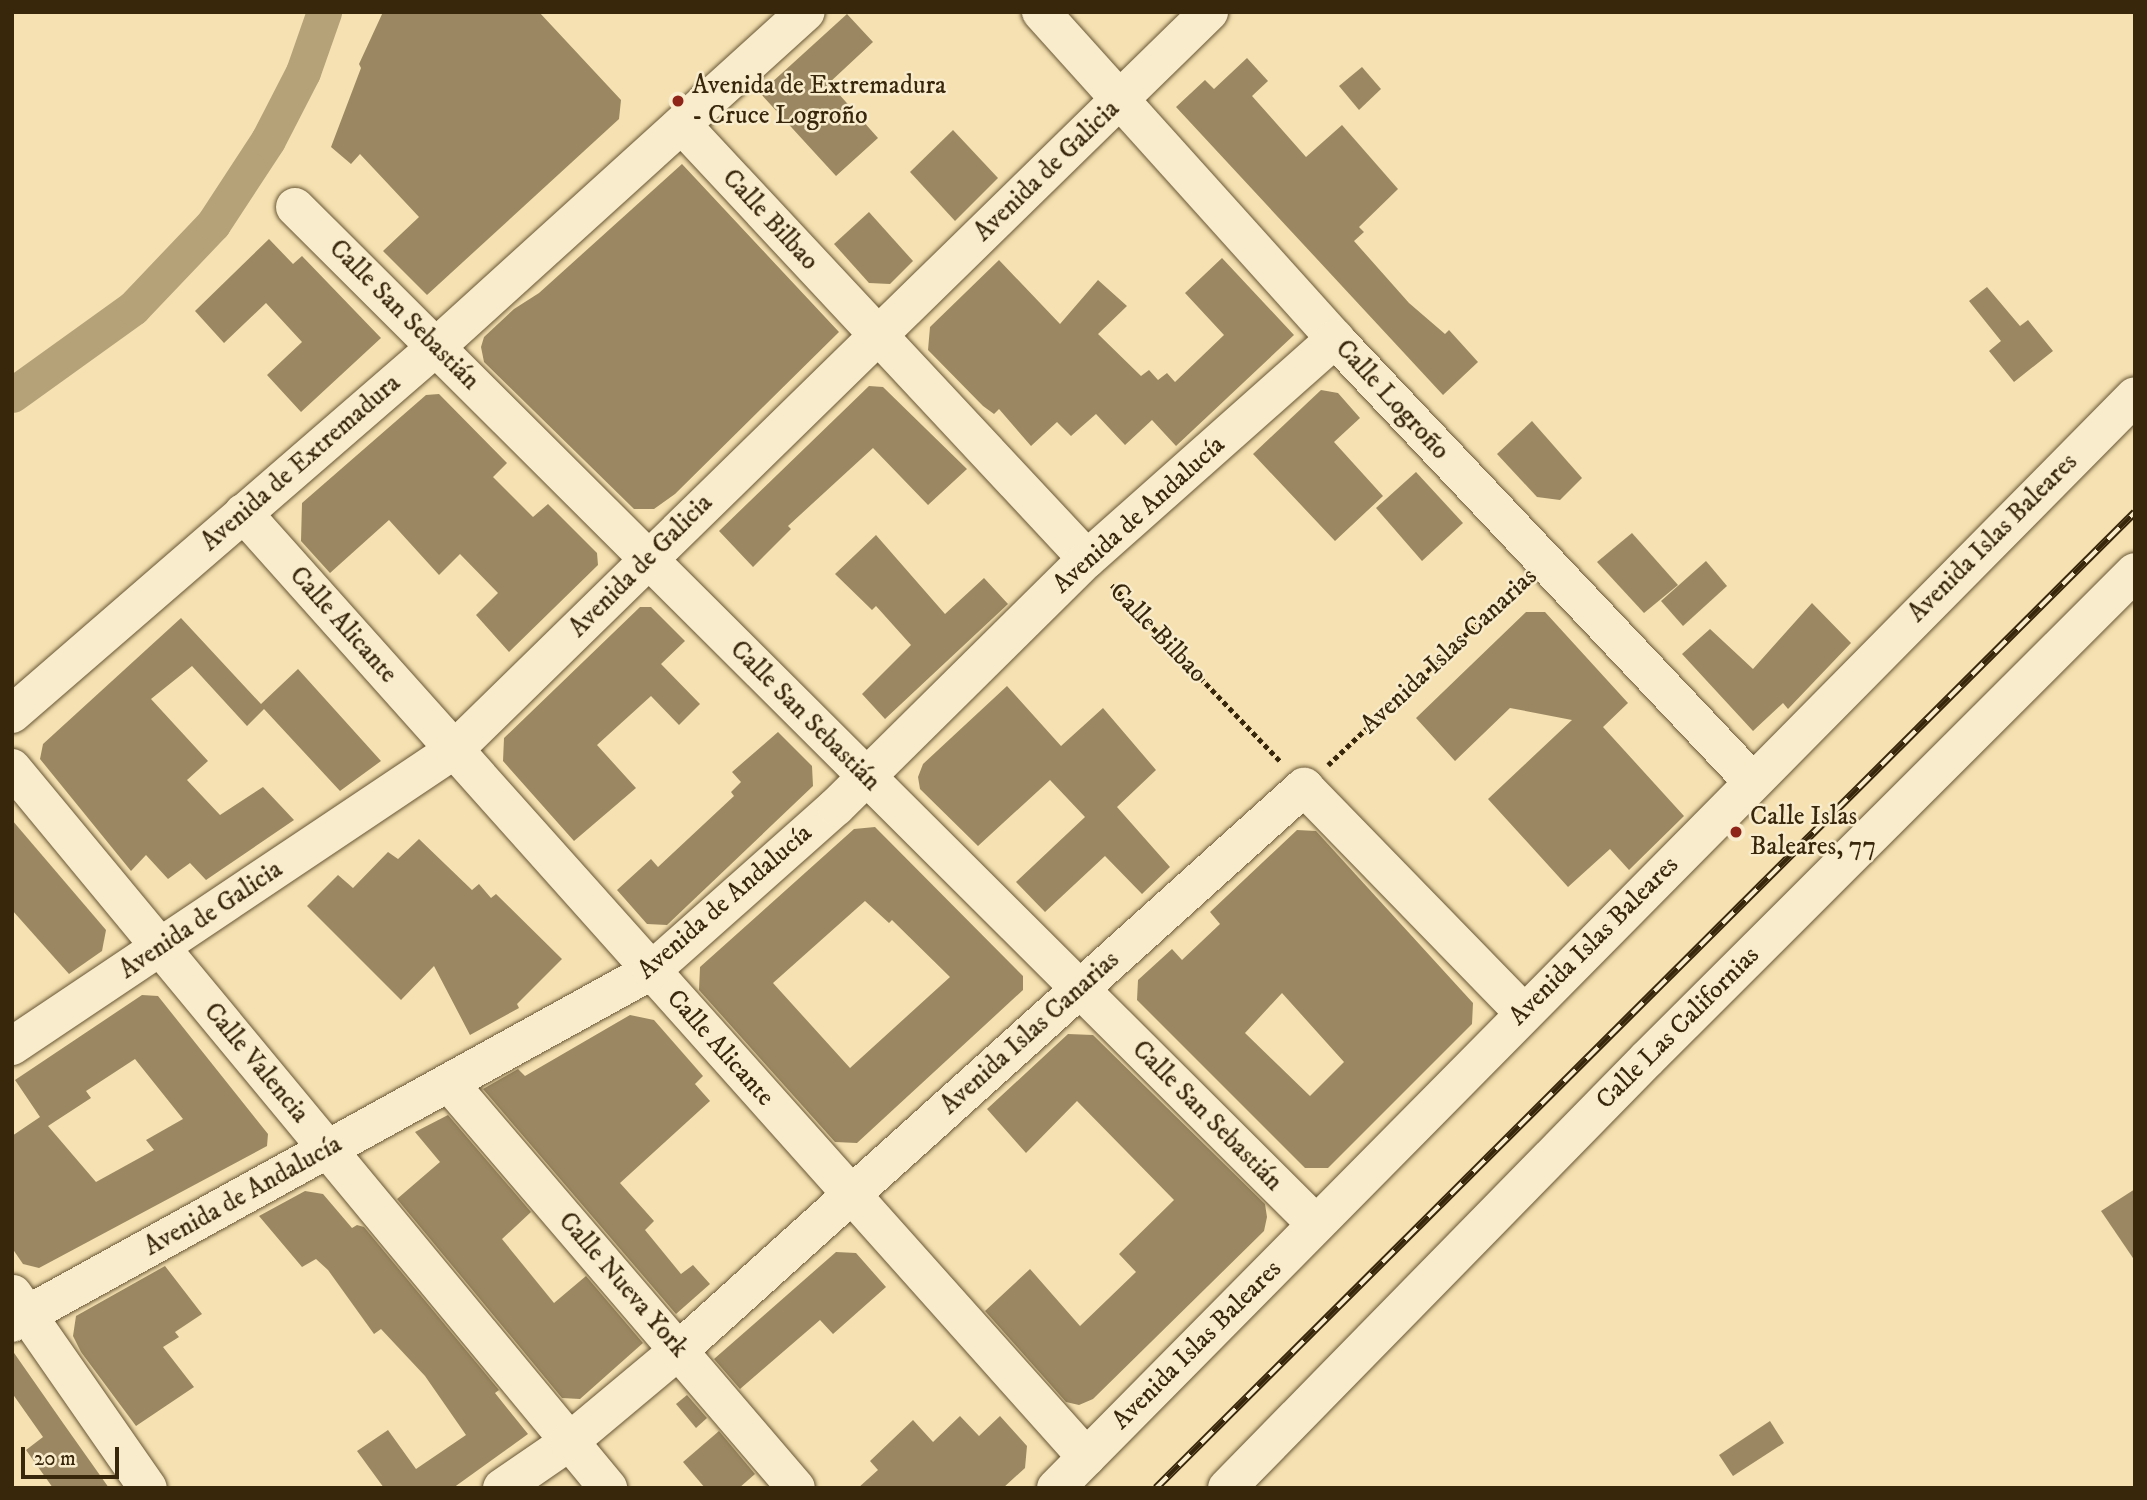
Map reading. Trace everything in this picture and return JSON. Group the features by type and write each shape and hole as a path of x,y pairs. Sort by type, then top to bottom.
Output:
{"street":[{"name":"Avenida de Extremadura","path":"12,714 436,347 806,12"},
{"name":"Calle Logroño","path":"1041,12 1335,340 1752,781"},
{"name":"Avenida de Galicia","path":"12,1046 454,750 877,334 1121,101 1209,12"},
{"name":"Calle Bilbao","path":"683,126 1087,559"},
{"name":"Calle San Sebastián","path":"295,207 1316,1224"},
{"name":"Avenida de Andalucía","path":"17,1311 328,1150 652,971 865,775 1087,559 1335,340"},
{"name":"Avenida Islas Baleares","path":"1056,1488 2135,396"},
{"name":"Calle Alicante","path":"243,513 1086,1457"},
{"name":"Calle Las Californias","path":"1227,1488 1657,1049 2135,572"},
{"name":"Calle Valencia","path":"12,768 607,1488"},
{"name":"Avenida Islas Canarias","path":"502,1488 569,1442 678,1351 1304,787"},
{"path":"1304,787 1524,1013"},
{"name":"Calle Nueva York","path":"449,1083 796,1488"},
{"path":"17,1311 148,1488"}],"path":[{"name":"Calle Bilbao","path":"1087,559 1304,787"},
{"name":"Avenida Islas Canarias","path":"1304,787 1544,561"}],"building":[{"path":"383,12 539,12 621,100 619,119 427,295 383,251 419,217 360,154 351,164 331,147 361,68 359,64"},
{"path":"847,14 873,42 829,83 878,138 836,176 760,93"},
{"path":"1247,58 1268,81 1252,96 1306,157 1342,125 1398,189 1359,227 1364,232 1354,241 1409,303 1445,334 1449,330 1478,362 1443,395 1176,107 1205,80 1214,89"},
{"path":"1362,67 1381,89 1359,110 1339,86"},
{"path":"953,130 998,178 955,221 910,172"},
{"path":"682,164 839,332 675,494 654,509 634,509 484,362 481,347 484,337 514,309 539,293"},
{"path":"869,212 913,261 890,284 869,283 834,244"},
{"path":"269,239 293,264 302,256 381,338 301,412 267,375 302,342 266,303 224,343 195,311"},
{"path":"1222,258 1294,335 1176,446 1152,420 1125,445 1096,414 1071,436 1057,422 1031,446 999,409 994,414 983,406 928,350 930,327 999,260 1060,324 1098,280 1127,306 1098,334 1141,376 1149,370 1158,380 1167,373 1175,382 1224,335 1185,293"},
{"path":"1987,287 2020,326 2028,320 2053,351 2014,382 1989,351 2001,341 1969,301"},
{"path":"869,386 883,387 967,469 928,505 873,448 788,526 791,529 753,567 719,531"},
{"path":"1321,390 1338,393 1360,418 1334,442 1383,496 1335,541 1253,454"},
{"path":"439,394 507,463 493,477 533,517 548,504 597,553 598,565 509,652 476,615 498,593 460,554 439,575 389,520 330,573 301,541 302,503 426,395"},
{"path":"1532,421 1582,478 1560,500 1537,497 1497,454"},
{"path":"1416,472 1463,523 1422,561 1376,508"},
{"path":"1632,533 1678,585 1644,613 1597,562"},
{"path":"876,535 945,614 984,578 1008,604 885,719 862,694 911,645 876,606 872,610 835,574"},
{"path":"1706,561 1727,586 1683,626 1661,601"},
{"path":"1812,603 1851,643 1788,709 1783,703 1753,731 1682,654 1710,629 1753,669"},
{"path":"640,607 651,607 685,641 661,664 700,704 679,725 651,696 597,745 636,788 574,841 503,761 504,738"},
{"path":"1526,612 1545,612 1628,703 1603,727 1684,816 1629,870 1610,849 1568,887 1488,799 1572,720 1510,708 1455,761 1416,718"},
{"path":"181,618 261,704 298,669 381,761 340,791 264,709 247,726 192,666 151,699 208,761 187,780 220,815 263,787 294,820 206,880 190,863 168,879 146,855 131,871 40,759 43,744"},
{"path":"1007,686 1061,746 1103,708 1156,770 1117,807 1170,867 1142,894 1105,856 1045,912 1016,882 1085,817 1050,780 978,846 920,789 918,777 923,764"},
{"path":"778,732 812,766 813,786 667,925 647,924 617,890 651,859 658,867 734,796 731,792 741,782 732,772"},
{"path":"12,820 106,930 102,951 69,974 12,910"},
{"path":"875,827 1023,976 1023,990 857,1143 835,1142 699,990 700,967 854,829","holes":["865,901 889,923 892,920 950,977 850,1068 773,983"]},
{"path":"1297,830 1316,831 1473,1003 1472,1024 1328,1168 1305,1168 1137,1000 1138,980 1172,949 1182,960 1220,924 1210,912","holes":["1282,993 1344,1062 1310,1096 1245,1033"]},
{"path":"419,839 472,890 479,884 491,898 496,894 562,959 517,1004 519,1008 470,1035 434,966 401,1000 307,906 338,875 353,888 388,852 398,859"},
{"path":"142,995 158,996 268,1134 267,1146 39,1268 23,1264 12,1248 12,1136 40,1117 15,1080","holes":["135,1059 183,1119 146,1140 154,1150 96,1182 48,1126 91,1098 86,1091"]},
{"path":"630,1015 654,1020 703,1076 695,1084 710,1101 620,1183 654,1221 645,1230 681,1274 693,1265 710,1284 676,1314 483,1089 518,1069 525,1076"},
{"path":"1068,1034 1093,1035 1265,1204 1267,1217 1264,1231 1093,1399 1079,1405 1066,1402 985,1311 1030,1269 1080,1326 1136,1272 1119,1254 1174,1200 1077,1101 1026,1153 987,1109"},
{"path":"448,1115 531,1212 502,1239 554,1303 586,1276 643,1343 580,1399 562,1398 397,1199 440,1162 415,1132"},
{"path":"2135,1189 2135,1261 2101,1211"},
{"path":"305,1191 323,1194 352,1228 357,1225 364,1227 499,1390 495,1393 528,1434 453,1488 384,1488 357,1451 388,1430 416,1469 466,1435 425,1376 381,1329 374,1334 328,1270 316,1259 302,1267 259,1216"},
{"path":"836,1252 856,1253 886,1287 833,1334 820,1320 740,1389 714,1359"},
{"path":"165,1266 202,1314 175,1332 179,1337 163,1347 194,1387 136,1426 81,1352 73,1336 76,1316"},
{"path":"12,1350 109,1488 53,1488 26,1450 43,1437 12,1393"},
{"path":"687,1395 707,1418 696,1428 676,1404"},
{"path":"960,1416 979,1436 1000,1416 1027,1446 1025,1468 1003,1488 858,1488 878,1470 870,1461 913,1420 933,1442"},
{"path":"1770,1421 1784,1443 1733,1476 1719,1455"},
{"path":"719,1431 755,1474 739,1488 705,1488 683,1462"}],"waterway":[{"path":"12,395 133,308 213,224 268,140 303,72 324,12"}],"railway":[{"path":"1156,1488 2135,512"}],"place":[{"name":"Avenida de Extremadura - Cruce Logroño","path":"678,101"},
{"name":"Calle Islas Baleares, 77","path":"1736,832"}]}
